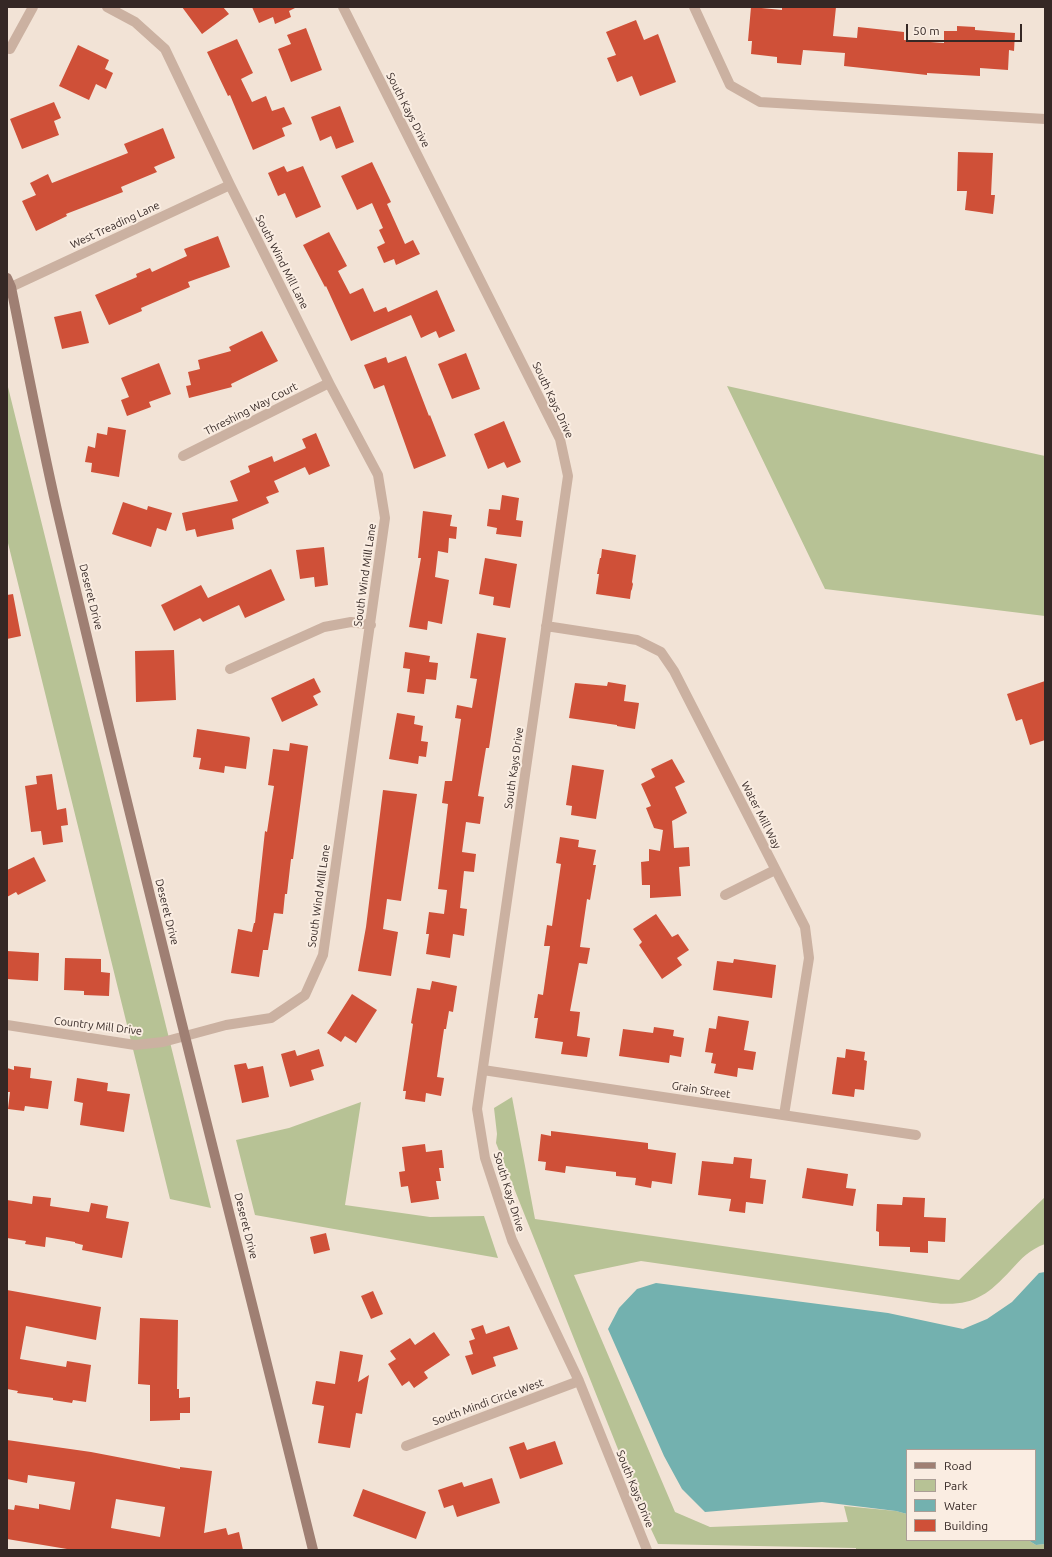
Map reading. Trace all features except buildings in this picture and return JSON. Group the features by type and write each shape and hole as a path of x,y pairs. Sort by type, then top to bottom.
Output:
{"street":[{"path":"10,49 32,7"},
{"name":"South Wind Mill Lane","path":"107,7 135,22 165,49 230,185 329,383 378,475 385,518 323,955 305,995 271,1018 226,1025 185,1036"},
{"name":"South Kays Drive","path":"343,7 560,439 568,476 478,1109 484,1158 512,1240 579,1381 647,1550"},
{"path":"694,7 730,85 760,102 1045,119"},
{"name":"West Treading Lane","path":"9,282 230,185"},
{"name":"Deseret Drive","path":"9,282 57,508 185,1036 313,1550"},
{"name":"Threshing Way Court","path":"183,456 329,383"},
{"path":"230,669 324,627 351,622 371,625"},
{"name":"Water Mill Way","path":"546,626 637,640 661,652 674,671 805,927 809,958 784,1115"},
{"path":"726,895 776,870"},
{"name":"Country Mill Drive","path":"7,1025 135,1045 163,1042 185,1036"},
{"name":"Grain Street","path":"483,1070 916,1135"},
{"name":"South Mindi Circle West","path":"406,1446 579,1381"}],"green space":[{"path":"7,383 211,1208 170,1199 7,539"},
{"path":"727,386 1045,456 1045,616 825,589"},
{"path":"512,1097 535,1219 959,1280 1045,1197 1045,1244 1026,1255 994,1287 977,1298 958,1303 933,1303 641,1261 574,1275 675,1512 710,1527 848,1522 844,1506 896,1511 906,1514 906,1541 1030,1541 1036,1545 1045,1544 1045,1550 856,1550 856,1548 658,1544 643,1512 496,1143 497,1134 494,1108"},
{"path":"361,1102 345,1205 430,1217 484,1216 498,1258 255,1215 236,1140 289,1128"}],"water":[{"path":"1045,1272 1045,1544 1036,1545 1030,1541 1036,1541 1036,1449 906,1449 906,1514 896,1511 822,1502 705,1512 682,1489 664,1456 608,1329 619,1308 637,1289 656,1283 888,1313 963,1329 987,1319 1012,1302 1039,1273"}]}
